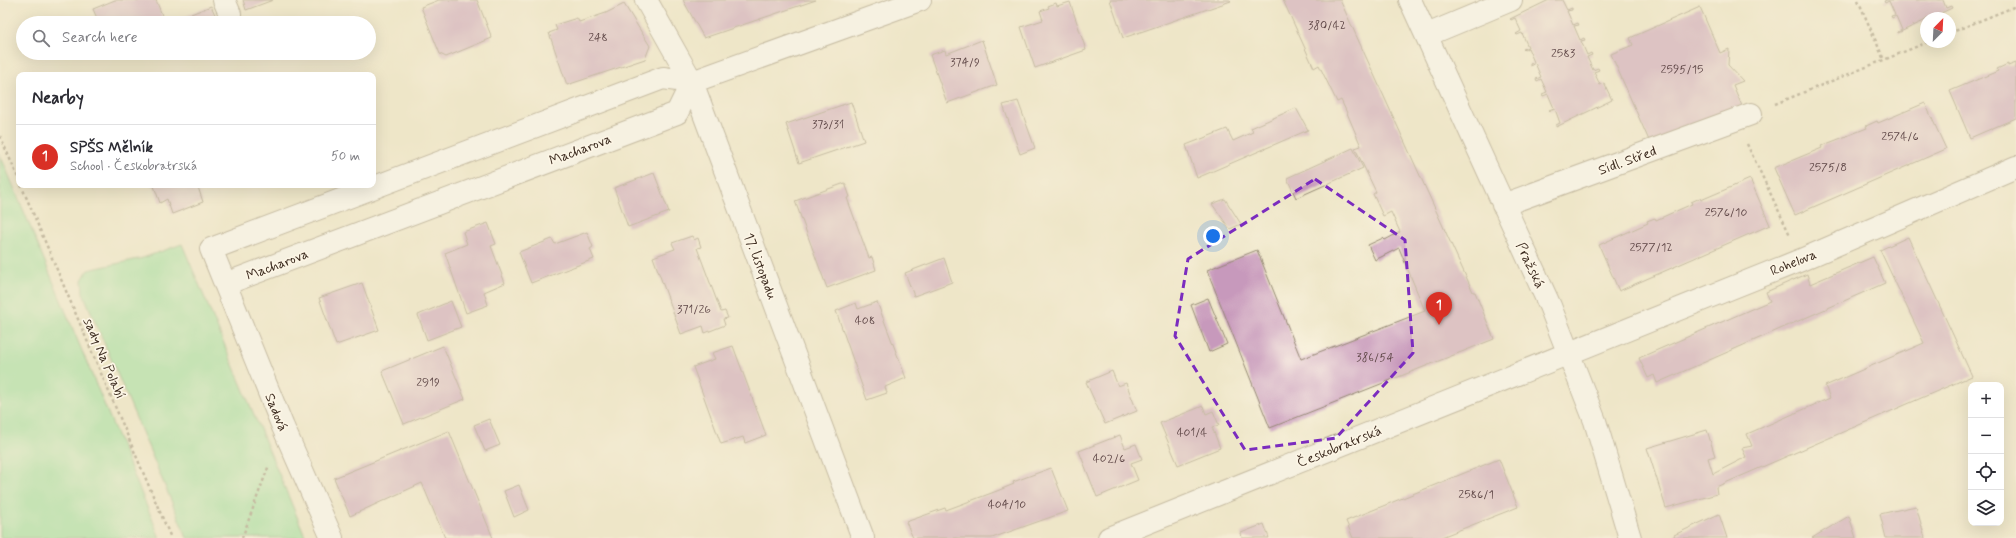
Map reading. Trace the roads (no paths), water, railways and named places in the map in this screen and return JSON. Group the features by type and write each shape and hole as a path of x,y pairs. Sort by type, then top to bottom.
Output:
{"street":[{"name":"17. listopadu","path":"646,0 692,82 863,538"},
{"path":"692,82 920,0"},
{"name":"Pražská","path":"1410,0 1550,306 1595,421 1630,538"},
{"path":"1427,35 1512,0"},
{"name":"Sadová","path":"376,187 663,78 692,82"},
{"name":"Macharova","path":"225,284 677,113 692,82"},
{"name":"Sídl. Střed","path":"1503,205 1743,117"},
{"name":"Rohelova","path":"1569,353 1801,260 2016,167"},
{"name":"Sadová","path":"332,538 283,427 211,249 372,188"},
{"name":"Českobratrská","path":"1109,538 1569,353"}],"place":[{"name":"SPŠS Mělník","path":"1439,325"}]}
